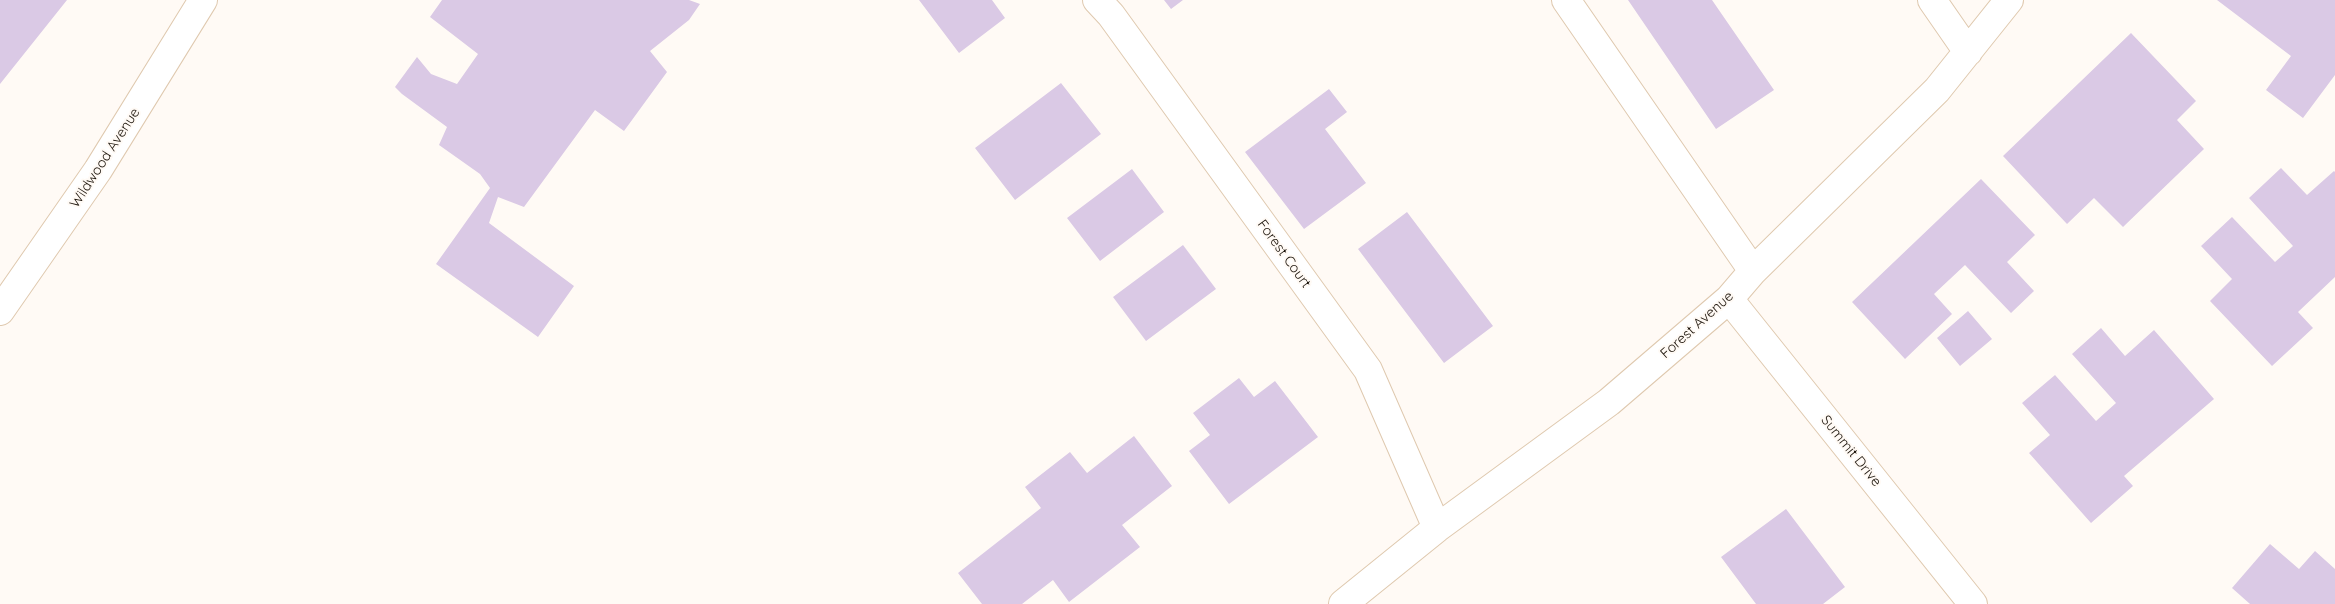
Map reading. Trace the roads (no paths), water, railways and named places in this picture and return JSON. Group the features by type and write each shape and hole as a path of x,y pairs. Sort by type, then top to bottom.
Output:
{"street":[{"name":"Forest Court","path":"1097,0 1116,23 1368,370 1437,528"},
{"path":"1566,0 1753,272"},
{"path":"1932,0 1968,52"},
{"name":"Forest Avenue","path":"1343,604 1437,528 1609,402 1729,298 1936,90 2009,0"},
{"name":"Wildwood Avenue","path":"0,311 98,170 194,3"},
{"name":"Summit Drive","path":"1729,298 1973,604"}]}
